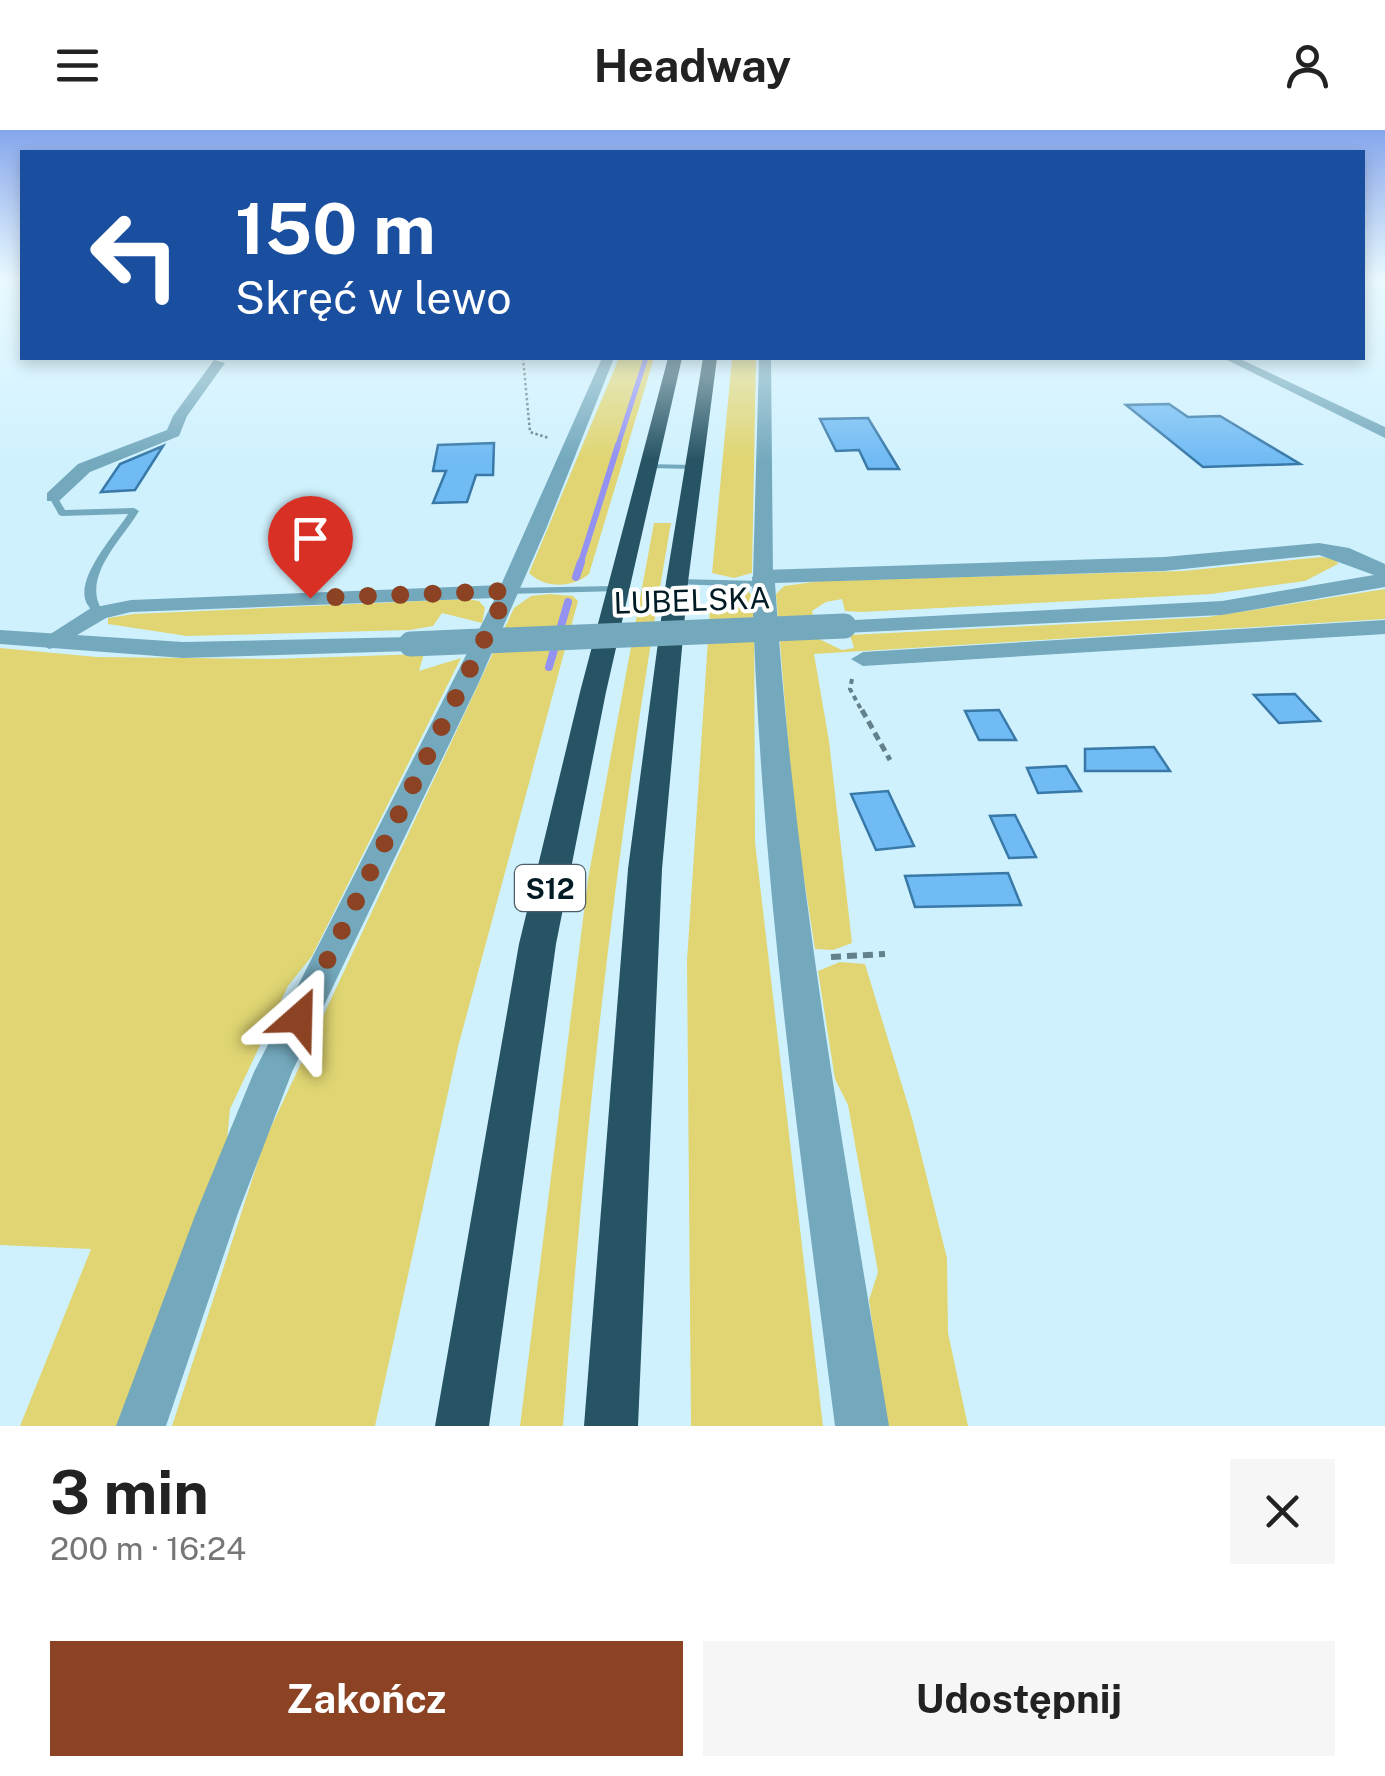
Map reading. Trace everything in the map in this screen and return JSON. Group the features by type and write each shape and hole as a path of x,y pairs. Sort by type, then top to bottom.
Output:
{"highway":[{"name":"S12","path":"462,1426 522,1029 615,589 674,360"},
{"path":"611,1426 635,992 677,582 710,360"}],"street":[{"path":"141,1426 216,1214 273,1072 508,591 607,360"},
{"path":"765,360 763,580 774,771 793,960 862,1426"},
{"path":"1234,360 1385,434"},
{"path":"54,497 84,468 174,433 180,416 219,363"},
{"path":"763,580 1164,564 1319,550 1355,558 1385,572"},
{"name":"LUBELSKA","path":"0,637 183,650 411,644 1222,608 1385,580"},
{"path":"49,642 99,612 131,606 508,591"},
{"path":"863,659 1385,627"}],"lane":[{"path":"648,466 695,467"},
{"path":"54,497 62,513 134,511 92,576 88,594 99,612"},
{"path":"677,582 763,580"},
{"path":"508,591 615,589"}],"path":[{"path":"523,360 530,432 542,438 572,441"},
{"path":"863,659 855,666 850,689 890,760"},
{"path":"793,960 885,954"}],"shaded area":[{"path":"618,360 653,360 589,574 567,584 551,584 529,573"},
{"path":"732,360 756,360 752,573 734,578 712,573"},
{"path":"654,523 671,523 605,973 563,1426 520,1426 588,879"},
{"path":"1322,557 1338,564 1305,581 1211,594 861,612 845,611 842,599 826,602 812,611 819,639 842,650 854,648 850,635 1208,617 1385,589 1385,619 814,654 829,741 852,943 833,950 815,949 794,814 776,594 784,586 821,581 1183,571"},
{"path":"747,590 754,598 755,842 823,1426 691,1426 687,961 710,608 715,591"},
{"path":"531,596 573,596 578,601 458,1047 375,1426 172,1426 265,1140 514,608"},
{"path":"479,601 485,608 482,623 442,613 433,626 410,630 187,636 108,624 108,618 134,614"},
{"path":"0,648 97,657 272,659 424,654 419,671 461,658 312,956 288,986 230,1109 227,1140 118,1426 20,1426 91,1249 0,1245"},
{"path":"840,962 865,964 912,1118 947,1258 948,1333 968,1426 887,1426 869,1300 878,1272 848,1105 835,1079 818,971"}],"building":[{"path":"1169,404 1188,417 1220,416 1300,464 1203,467 1126,405"},
{"path":"868,418 899,469 868,469 859,450 836,451 820,419"},
{"path":"494,443 493,475 476,475 467,502 433,503 446,471 433,471 438,445"},
{"path":"163,446 135,490 101,492 120,464"},
{"path":"1295,694 1320,721 1279,723 1254,695"},
{"path":"999,710 1016,740 979,740 965,711"},
{"path":"1154,747 1170,771 1085,771 1085,749"},
{"path":"1066,766 1081,791 1038,793 1027,768"},
{"path":"888,791 914,846 876,850 851,794"},
{"path":"1015,815 1036,857 1009,858 990,816"},
{"path":"1008,873 1021,905 915,907 905,876"}],"waterway":[{"path":"617,448 645,360"},
{"path":"580,565 618,445"},
{"path":"576,577 580,565"},
{"path":"549,667 568,602"}],"route":[{"path":"299,1018 467,682 508,591 310,598"}]}
